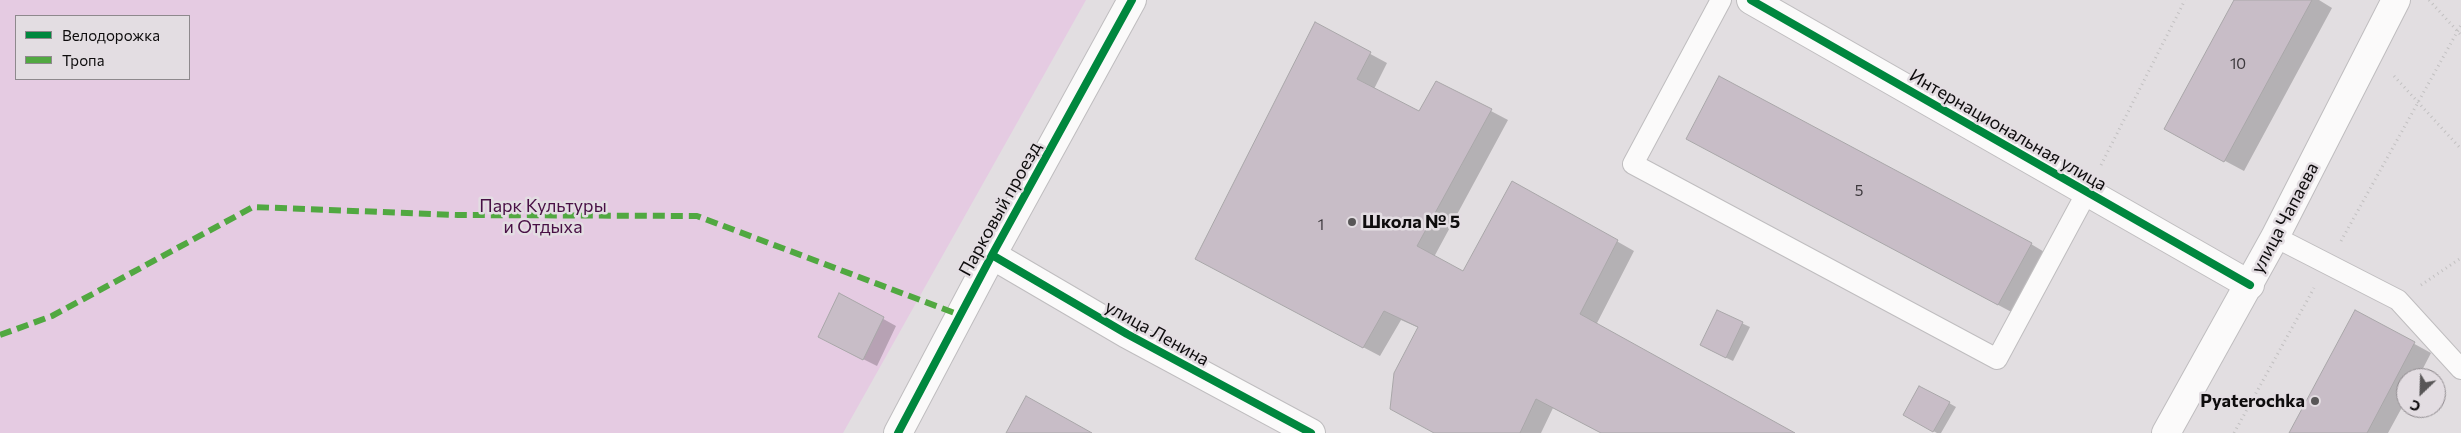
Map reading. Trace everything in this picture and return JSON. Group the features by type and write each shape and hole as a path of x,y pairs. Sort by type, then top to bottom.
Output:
{"street":[{"name":"Парковый проезд","path":"898,433 992,255 1132,0"},
{"name":"Интернациональная улица","path":"1751,0 2250,285"},
{"name":"улица Чапаева","path":"2166,433 2250,285 2396,0"},
{"name":"улица Ленина","path":"992,255 1127,334 1310,433"}],"lane":[{"path":"1721,0 1633,164 1997,359 2087,192"},
{"path":"2275,237 2398,300 2461,369"}],"path":[{"path":"2087,192 2186,0"},
{"path":"2428,0 2461,36"},
{"path":"2234,433 2327,264 2419,104 2461,25"},
{"path":"2371,52 2461,149"},
{"path":"2398,300 2461,258"}],"green space":[{"name":"Парк Культуры и Отдыха","path":"0,0 1086,0 843,433 0,433"}],"building":[{"path":"2234,0 2312,0 2224,162 2164,129"},
{"path":"1315,22 1371,52 1357,79 1419,111 1436,81 1492,109 1417,246 1463,271 1512,181 1618,240 1580,314 1795,433 1601,433 1536,399 1520,433 1434,433 1390,409 1394,373 1418,327 1384,311 1363,348 1195,259"},
{"path":"1719,76 2032,243 1998,305 1686,139"},
{"path":"839,293 884,317 863,360 818,337"},
{"path":"1717,310 1743,322 1726,358 1700,345"},
{"path":"2355,310 2415,342 2401,368 2396,368 2396,378 2367,433 2289,433"},
{"path":"1919,386 1950,402 1933,432 1903,415"},
{"path":"1026,396 1092,433 1006,433"}],"marked path":[{"path":"0,335 52,316 253,207 458,215 697,216 960,315"}],"cycle path":[{"path":"898,433 992,255 1132,0"},
{"path":"1751,0 2250,285"},
{"path":"992,255 1127,334 1311,433"}],"place":[{"name":"Школа № 5","path":"1352,222"},
{"name":"Pyaterochka","path":"2315,401"}]}
